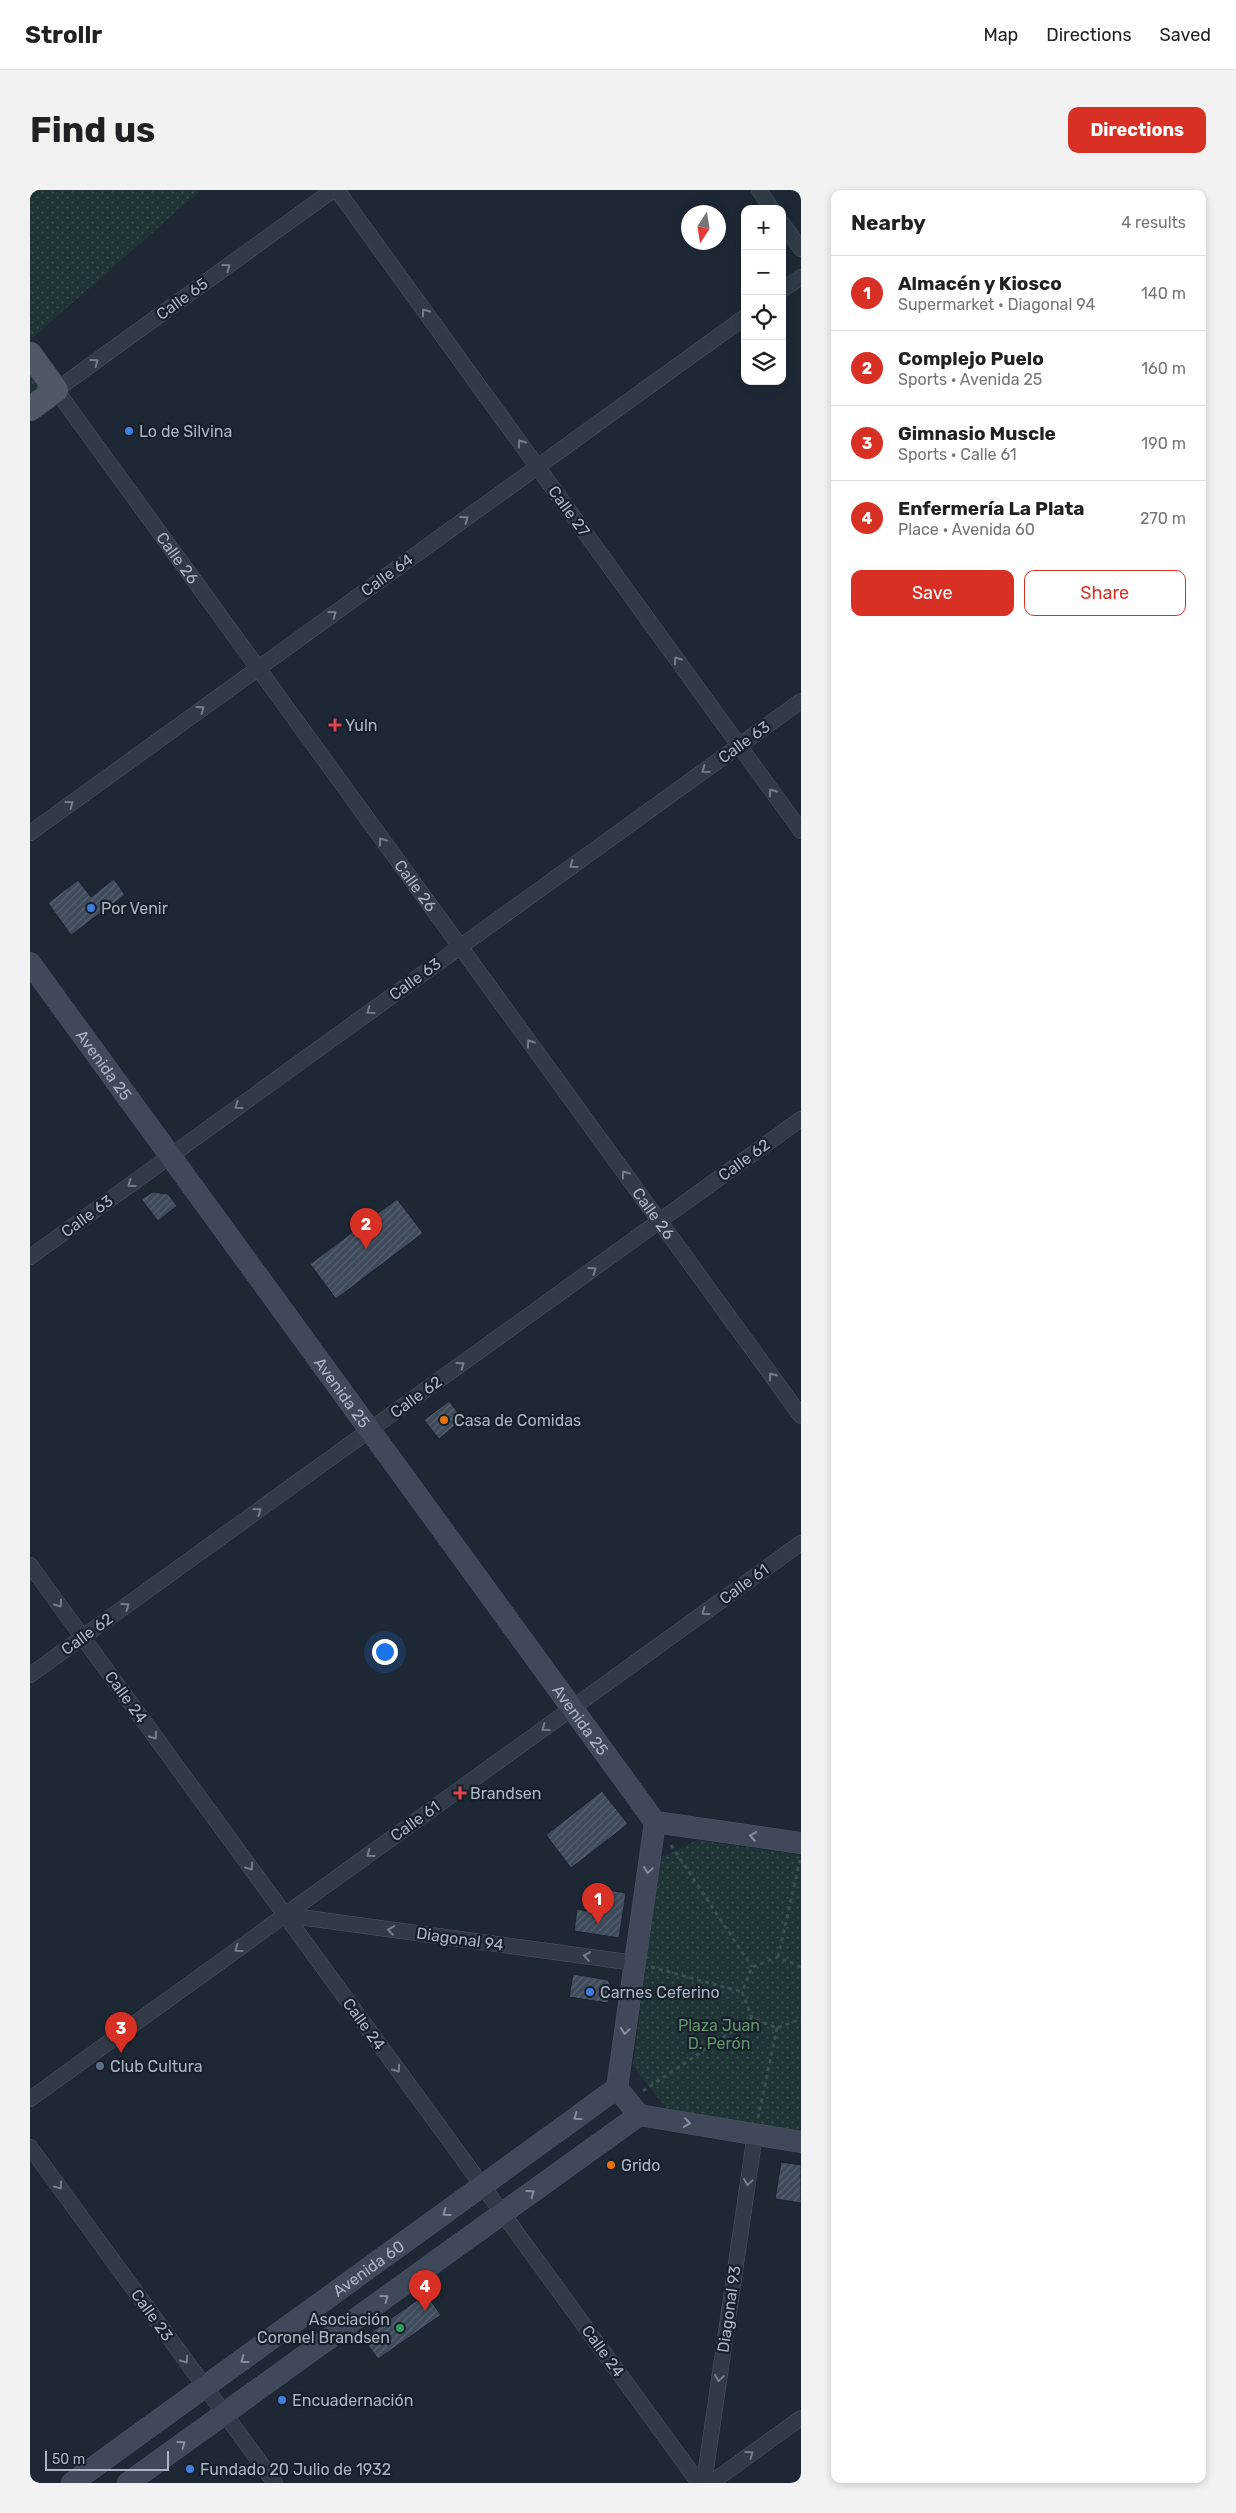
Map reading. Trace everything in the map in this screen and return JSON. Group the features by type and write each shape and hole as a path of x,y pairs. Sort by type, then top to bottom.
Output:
{"main road":[{"name":"Calle 26","path":"30,354 56,390"},
{"name":"Calle 65","path":"30,409 56,390"},
{"name":"Avenida 25","path":"30,963 655,1822"},
{"path":"801,1843 655,1822 635,1963 628,2102 755,2134 801,2142"},
{"name":"Avenida 60","path":"72,2483 483,2187 628,2102"},
{"name":"Avenida 60","path":"128,2483 502,2213 628,2102"}],"street":[{"name":"Calle 65","path":"56,390 335,190"},
{"name":"Calle 27","path":"335,190 801,831"},
{"path":"758,190 769,205"},
{"path":"786,228 801,248"},
{"path":"786,287 801,277"},
{"name":"Calle 64","path":"30,833 741,320"},
{"name":"Calle 26","path":"56,390 801,1416"},
{"name":"Calle 63","path":"30,1257 801,700"},
{"name":"Calle 62","path":"30,1675 801,1119"},
{"name":"Calle 61","path":"30,2099 801,1543"},
{"name":"Calle 24","path":"30,1565 699,2483"},
{"name":"Diagonal 94","path":"285,1915 635,1963"},
{"name":"Diagonal 93","path":"704,2483 755,2134"},
{"name":"Calle 23","path":"30,2147 275,2483"},
{"path":"711,2483 801,2418"}],"path":[{"path":"655,1822 752,1967"},
{"path":"778,1957 801,1854"},
{"path":"801,1967 778,1957 752,1967 742,1992 752,2018 777,2028 801,2019"},
{"path":"635,1963 742,1992"},
{"path":"628,2102 752,2018"},
{"path":"755,2134 777,2028"}],"green space":[{"path":"30,190 201,190 30,340"},
{"path":"30,373 40,387 30,395"},
{"name":"Plaza Juan D. Perón","path":"697,1840 801,1855 801,2133 666,2108 633,2066 659,1859"}],"building":[{"name":"Por Venir","path":"114,879 125,895 71,935 48,903 78,880 91,897"},
{"path":"153,1192 168,1194 177,1206 158,1221 141,1199"},
{"path":"397,1199 423,1233 336,1299 310,1264"},
{"name":"Casa de Comidas","path":"449,1401 463,1419 439,1439 424,1420"},
{"path":"602,1791 628,1824 571,1868 546,1835"},
{"path":"590,1887 626,1893 619,1938 574,1931 577,1909 587,1911"},
{"name":"Carnes Ceferino","path":"573,1974 608,1980 611,1986 608,2003 569,1997"},
{"path":"781,2162 801,2165 801,2203 775,2199"},
{"path":"426,2294 441,2315 378,2359 363,2338"}],"place":[{"name":"Lo de Silvina","path":"129,431"},
{"name":"Yuln","path":"335,725"},
{"name":"Por Venir","path":"91,908"},
{"name":"Complejo Puelo","path":"366,1249"},
{"name":"Casa de Comidas","path":"444,1420"},
{"name":"Brandsen","path":"460,1793"},
{"name":"Almacén y Kiosco","path":"598,1924"},
{"name":"Carnes Ceferino","path":"590,1992"},
{"name":"Gimnasio Muscle","path":"121,2053"},
{"name":"Club Cultura","path":"100,2066"},
{"name":"Grido","path":"611,2165"},
{"name":"Enfermería La Plata","path":"425,2311"},
{"name":"Asociación Coronel Brandsen","path":"400,2328"},
{"name":"Encuadernación","path":"282,2400"},
{"name":"Fundado 20 Julio de 1932","path":"190,2469"}]}
